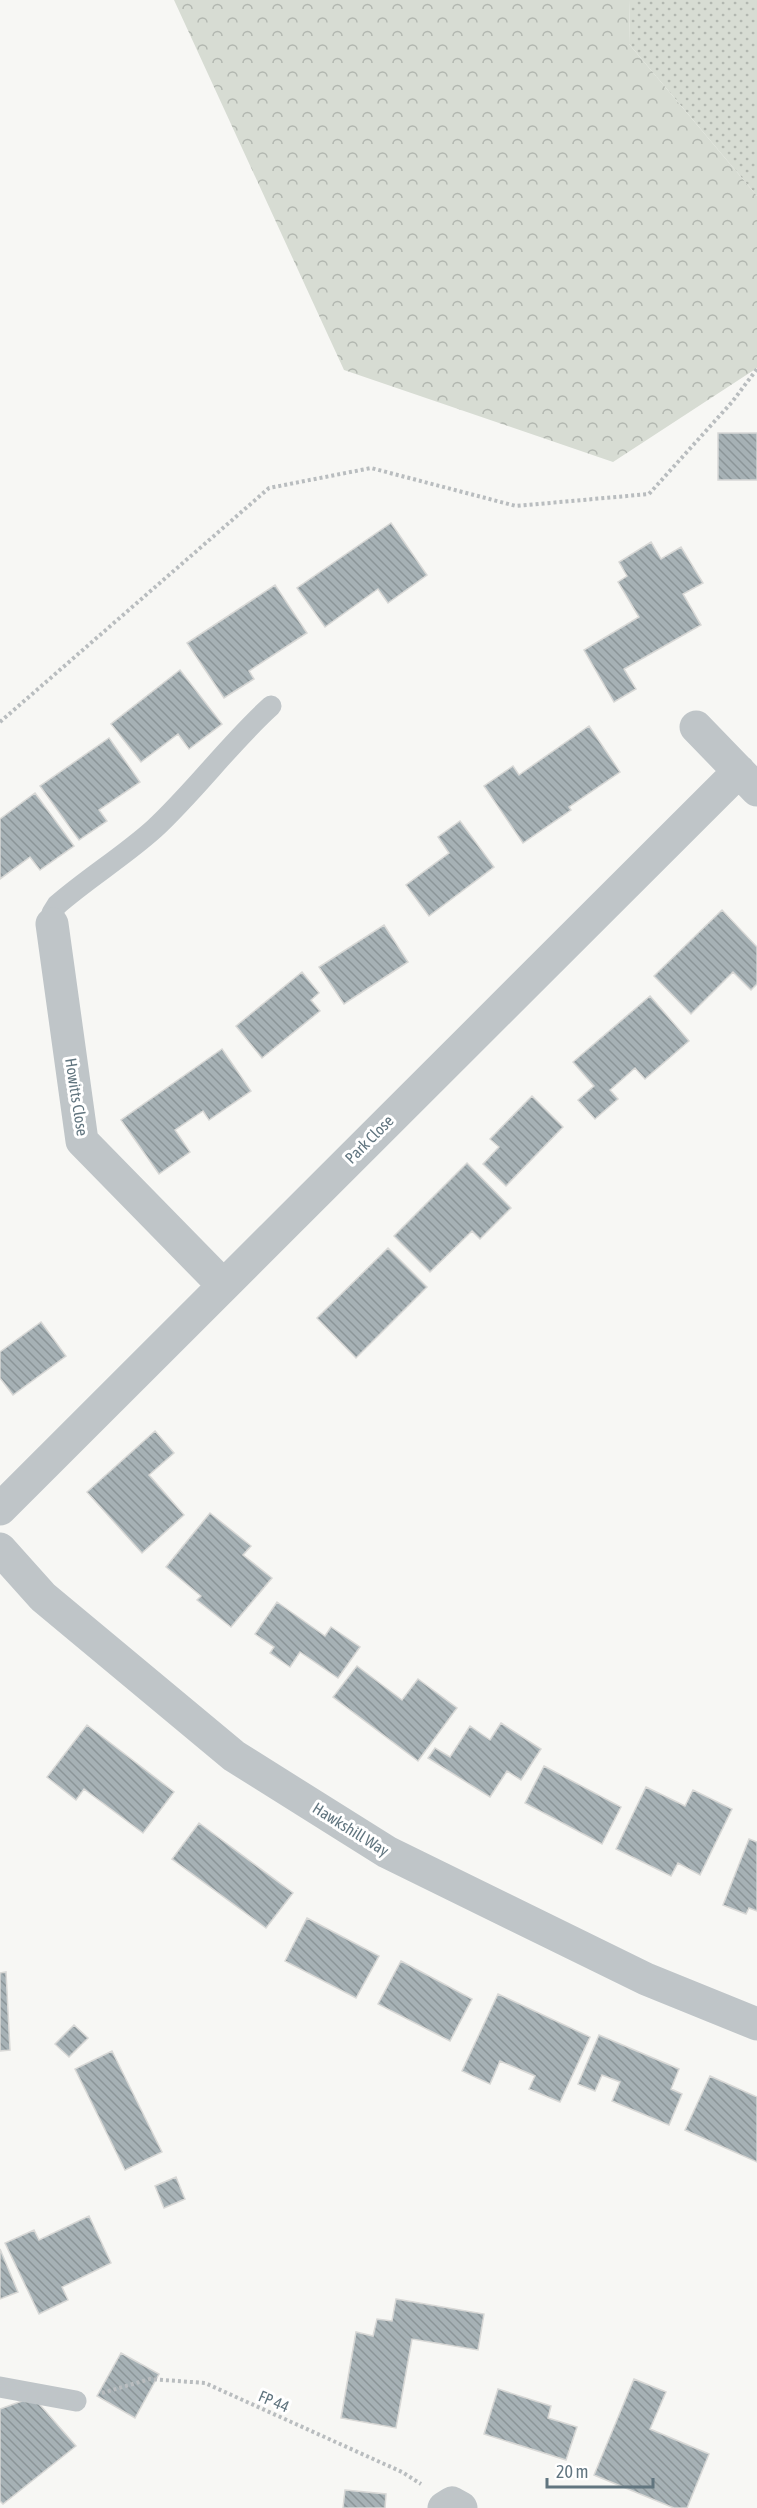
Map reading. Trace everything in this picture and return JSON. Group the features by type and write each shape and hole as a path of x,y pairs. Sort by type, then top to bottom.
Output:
{"street":[{"name":"Park Close","path":"0,1509 223,1285 748,780 696,727"},
{"name":"Howitts Close","path":"52,924 82,1142 223,1285"},
{"name":"Hawkshill Way","path":"0,1549 43,1597 234,1756 377,1846 646,1979 757,2024"}],"lane":[{"path":"52,924 52,913 57,905 152,830 180,803 242,732 271,706"},
{"path":"0,2387 76,2401"}],"path":[{"path":"0,722 269,488 371,468 516,506 649,494 732,402 757,369"},
{"name":"FP 44","path":"76,2401 150,2379 205,2383 402,2472 452,2506"}],"green space":[{"path":"174,0 630,0 629,44 757,196 757,368 613,462 344,370"},
{"path":"630,0 757,0 757,196 629,44"}],"building":[{"path":"718,433 757,433 757,480 718,480"},
{"path":"391,523 427,575 388,603 378,589 325,627 297,588"},
{"path":"651,542 661,559 681,547 703,583 683,594 701,625 624,669 636,689 614,702 584,650 639,617 618,582 627,576 619,562"},
{"path":"275,585 307,633 249,671 254,679 224,698 187,643"},
{"path":"180,670 222,724 189,749 178,734 141,762 111,724"},
{"path":"589,726 620,772 569,807 571,810 523,843 484,786 513,766 519,775"},
{"path":"109,738 140,782 99,810 107,821 79,840 40,786"},
{"path":"35,793 74,846 40,870 30,857 0,879 0,819"},
{"path":"460,821 494,867 429,916 406,885 449,853 438,837"},
{"path":"722,910 757,947 757,984 751,990 733,972 691,1014 654,976"},
{"path":"384,925 408,962 344,1004 319,967"},
{"path":"302,972 319,993 311,1000 320,1011 262,1058 236,1026"},
{"path":"650,996 689,1041 645,1079 635,1068 610,1090 618,1099 595,1119 578,1100 594,1086 573,1062"},
{"path":"222,1049 251,1091 209,1120 203,1111 175,1130 190,1152 159,1174 121,1120"},
{"path":"532,1096 563,1127 506,1186 483,1164 499,1147 490,1139"},
{"path":"467,1163 511,1208 480,1239 472,1231 430,1272 394,1236"},
{"path":"388,1248 427,1287 356,1358 317,1318"},
{"path":"41,1322 66,1356 13,1395 0,1378 0,1352"},
{"path":"155,1431 174,1453 149,1475 184,1515 142,1553 87,1492"},
{"path":"210,1513 251,1546 243,1555 272,1578 231,1627 197,1600 201,1596 166,1567"},
{"path":"277,1602 325,1636 331,1627 360,1647 338,1678 300,1652 290,1667 270,1653 274,1647 255,1634"},
{"path":"357,1666 402,1700 418,1679 457,1708 418,1761 333,1697"},
{"path":"501,1723 541,1749 521,1780 507,1771 490,1797 428,1758 435,1748 450,1757 470,1726 490,1740"},
{"path":"87,1725 174,1792 143,1833 84,1789 76,1800 47,1777"},
{"path":"544,1766 621,1807 602,1844 525,1803"},
{"path":"646,1787 685,1806 693,1790 732,1809 700,1875 678,1863 671,1876 616,1849"},
{"path":"199,1823 293,1893 266,1928 172,1859"},
{"path":"749,1839 757,1842 757,1911 749,1908 746,1914 723,1905"},
{"path":"307,1918 379,1956 356,1998 285,1961"},
{"path":"401,1961 472,1999 450,2041 378,2004"},
{"path":"6,1972 10,2050 0,2051 0,1973"},
{"path":"498,1994 590,2037 560,2102 529,2089 535,2076 500,2061 490,2084 462,2071"},
{"path":"74,2025 88,2038 69,2057 55,2044"},
{"path":"599,2035 679,2069 671,2089 682,2094 669,2125 612,2101 620,2082 602,2075 595,2091 578,2084"},
{"path":"112,2051 162,2152 125,2170 75,2069"},
{"path":"710,2076 757,2097 757,2162 685,2130"},
{"path":"176,2177 185,2199 164,2208 155,2186"},
{"path":"89,2216 111,2263 62,2287 68,2300 39,2314 5,2243 34,2230 39,2240"},
{"path":"0,2249 18,2292 0,2299"},
{"path":"396,2299 484,2314 478,2350 412,2339 396,2428 341,2418 356,2332 373,2336 377,2319 392,2321"},
{"path":"121,2353 159,2374 135,2418 97,2396"},
{"path":"634,2379 666,2392 650,2429 709,2454 687,2508 674,2508 594,2475"},
{"path":"498,2389 551,2406 548,2418 577,2427 566,2460 484,2434"},
{"path":"33,2397 76,2446 3,2504 0,2501 0,2409"},
{"path":"345,2490 386,2494 385,2508 343,2508"}]}
